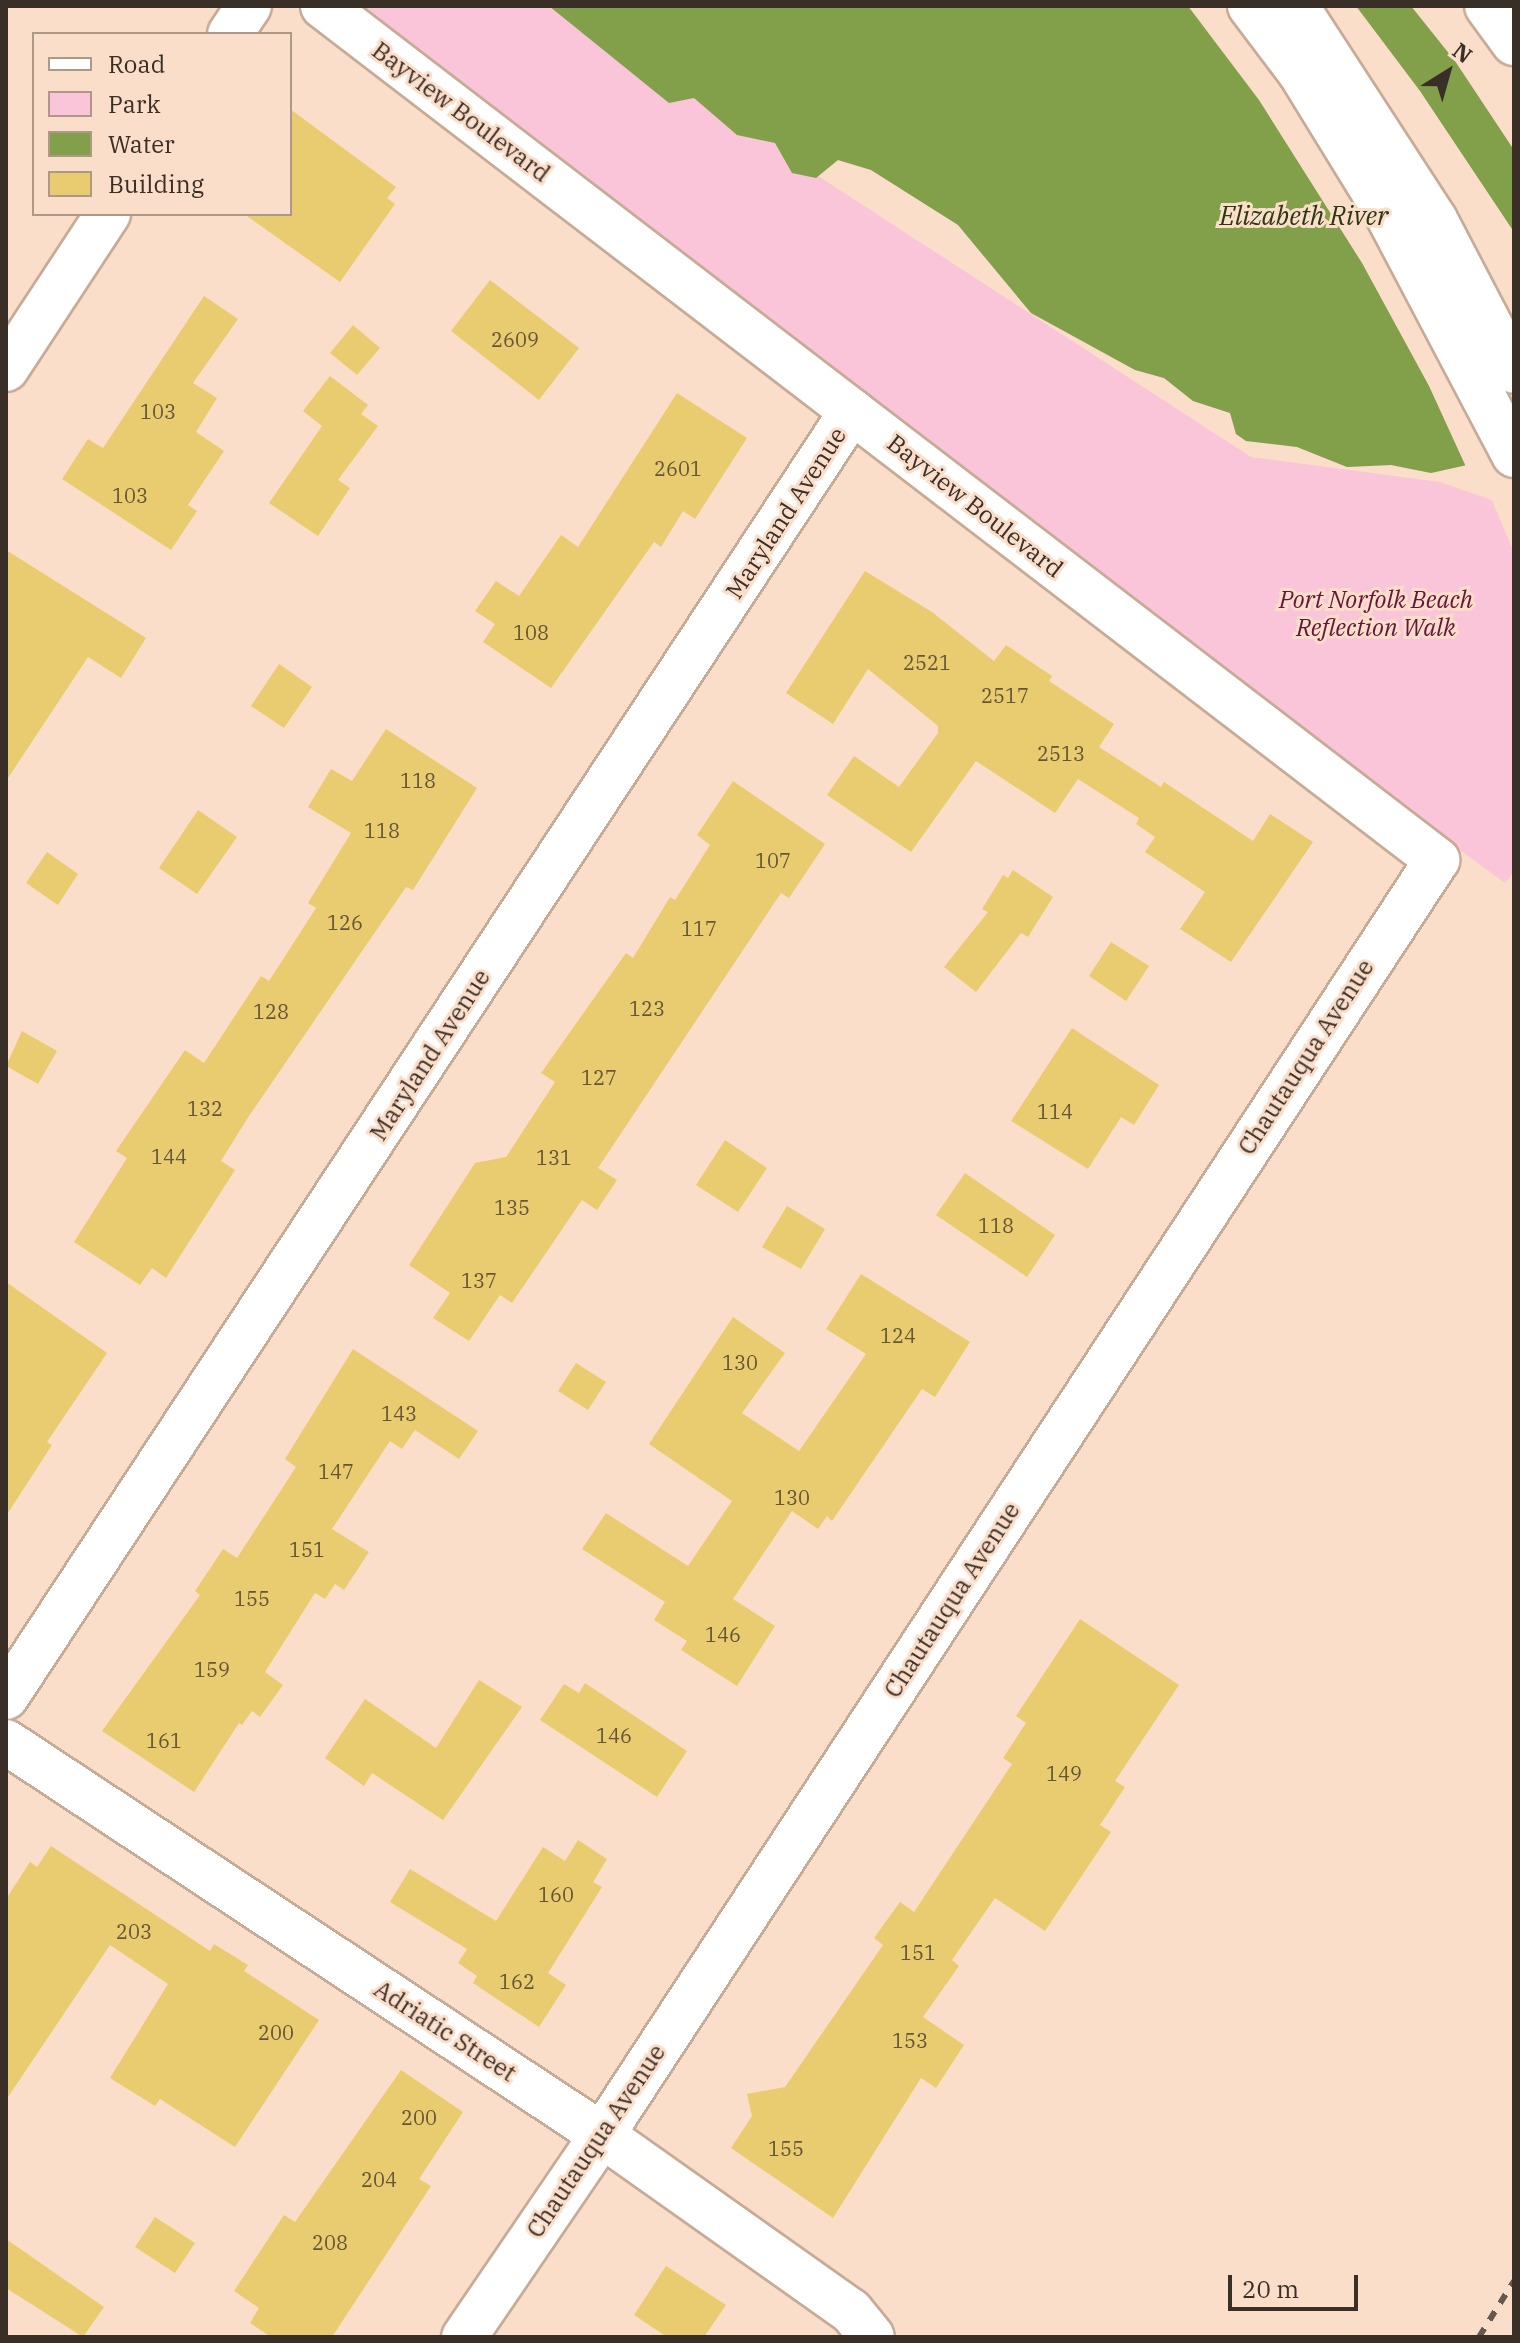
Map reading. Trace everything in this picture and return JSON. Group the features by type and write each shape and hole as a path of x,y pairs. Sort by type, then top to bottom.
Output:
{"main road":[{"path":"231,32 249,6"},
{"name":"Bayview Boulevard","path":"323,6 1437,860"},
{"path":"1250,6 1300,72 1392,221 1514,455"},
{"path":"1296,6 1435,220 1514,371"},
{"path":"1487,6 1514,43"},
{"path":"6,369 107,216"},
{"name":"Maryland Avenue","path":"6,1697 852,411"},
{"name":"Chautauqua Avenue","path":"464,2337 602,2135 1437,860"},
{"name":"Adriatic Street","path":"6,1742 602,2135 851,2311 872,2337"}],"green space":[{"name":"Port Norfolk Beach Reflection Walk","path":"363,6 1096,6 1514,140 1467,465 1431,473 1391,465 1347,467 1297,447 1246,441 1236,434 1230,413 1193,401 1164,378 1135,370 1031,313 958,225 871,170 838,160 818,176 1251,457 1440,482 1492,500 1514,553 1514,872 1505,883 1430,828"}],"water":[{"name":"Elizabeth River","path":"549,6 1514,6 1514,465 1467,465 1431,473 1391,465 1347,467 1297,447 1246,441 1236,434 1230,413 1193,401 1164,378 1135,370 1031,313 958,225 871,170 838,160 816,178 792,173 775,143 737,135 694,98 669,103"}],"pier":[{"path":"1188,6 1356,6 1420,91 1514,232 1514,469 1467,469 1429,386 1362,263 1259,100"},
{"path":"1411,6 1514,6 1514,150 1455,61"}],"building":[{"path":"292,110 396,187 387,198 395,204 340,282 247,216 292,216"},
{"path":"490,280 579,348 539,400 451,331"},
{"path":"204,296 238,319 193,383 217,398 196,432 224,451 188,505 197,511 171,550 62,479 88,439 103,448"},
{"path":"353,325 380,348 357,375 330,353"},
{"path":"330,376 368,405 361,414 378,426 338,480 350,488 318,536 269,503 322,426 303,411"},
{"path":"677,393 747,438 695,519 683,511 661,547 654,542 551,688 483,642 495,624 475,611 496,581 519,596 561,535 578,547"},
{"path":"6,550 146,638 121,678 88,657 6,781"},
{"path":"865,571 932,612 994,661 1006,645 1052,676 1049,681 1114,724 1099,747 1161,787 1164,782 1253,841 1270,814 1313,842 1231,962 1180,929 1205,892 1145,852 1155,837 1136,824 1139,818 1078,779 1055,813 976,761 911,852 827,795 854,756 899,787 938,733 938,726 868,669 833,724 786,693"},
{"path":"279,664 312,687 284,728 251,706"},
{"path":"386,729 477,788 413,890 406,887 247,1119 221,1161 235,1170 166,1278 152,1268 140,1285 74,1242 127,1158 116,1151 185,1050 204,1063 261,976 269,981 316,908 308,903 351,833 308,807 331,769 352,781"},
{"path":"733,781 825,844 789,898 781,893 598,1168 617,1180 597,1210 582,1200 512,1303 500,1295 469,1341 433,1318 450,1293 409,1265 475,1163 506,1157 555,1082 541,1073 626,953 633,958 670,897 675,900 710,845 697,835"},
{"path":"198,810 237,837 197,894 159,868"},
{"path":"47,852 78,874 58,905 26,883"},
{"path":"1013,870 1053,897 1028,937 1021,933 976,992 944,967 988,912 982,909 1003,875 1008,878"},
{"path":"1111,942 1149,966 1126,1001 1089,976"},
{"path":"1072,1028 1159,1085 1134,1125 1121,1117 1088,1169 1011,1121"},
{"path":"22,1031 57,1051 38,1084 6,1066"},
{"path":"725,1140 767,1168 738,1212 696,1185"},
{"path":"965,1173 1055,1235 1027,1277 936,1215"},
{"path":"787,1206 825,1229 801,1269 762,1247"},
{"path":"861,1274 970,1342 935,1397 922,1389 832,1521 827,1516 818,1529 792,1511 733,1599 775,1626 737,1686 681,1650 687,1641 654,1620 665,1602 582,1549 606,1513 688,1566 732,1501 649,1444 733,1317 785,1353 742,1413 799,1451 866,1354 826,1329"},
{"path":"6,1282 107,1353 47,1442 52,1445 6,1516"},
{"path":"353,1349 478,1431 459,1459 415,1430 402,1449 390,1441 332,1529 369,1552 344,1590 335,1584 325,1599 315,1593 265,1672 283,1685 260,1717 252,1711 242,1725 239,1723 194,1792 102,1731 200,1595 195,1591 223,1549 237,1558 296,1467 285,1459"},
{"path":"576,1363 606,1382 588,1410 558,1391"},
{"path":"1080,1619 1179,1685 1115,1781 1125,1787 1100,1825 1111,1832 1045,1931 995,1898 952,1960 959,1966 923,2017 964,2045 936,2088 921,2078 833,2218 731,2148 752,2116 747,2094 785,2087 883,1945 874,1938 900,1902 914,1912 1012,1764 1003,1758 1026,1723 1016,1716"},
{"path":"479,1680 522,1707 443,1820 372,1773 364,1786 325,1758 365,1699 436,1748"},
{"path":"585,1683 687,1751 657,1797 540,1720 564,1684 579,1693"},
{"path":"578,1840 607,1859 593,1882 602,1887 548,1973 566,1985 539,2027 473,1983 477,1976 458,1963 467,1949 390,1902 410,1869 496,1921 543,1847 565,1861"},
{"path":"51,1846 210,1951 214,1944 248,1965 244,1971 319,2020 235,2147 160,2099 155,2106 110,2078 168,1984 110,1945 6,2100 6,1899 30,1862 37,1867"},
{"path":"401,2070 463,2112 419,2179 431,2186 332,2337 271,2337 250,2323 259,2308 234,2291 284,2215 295,2222"},
{"path":"155,2217 195,2243 175,2273 135,2247"},
{"path":"6,2239 104,2307 83,2337 6,2288"},
{"path":"666,2266 726,2305 704,2337 667,2337 634,2315"}],"railway":[{"path":"1479,2337 1514,2281"}]}
